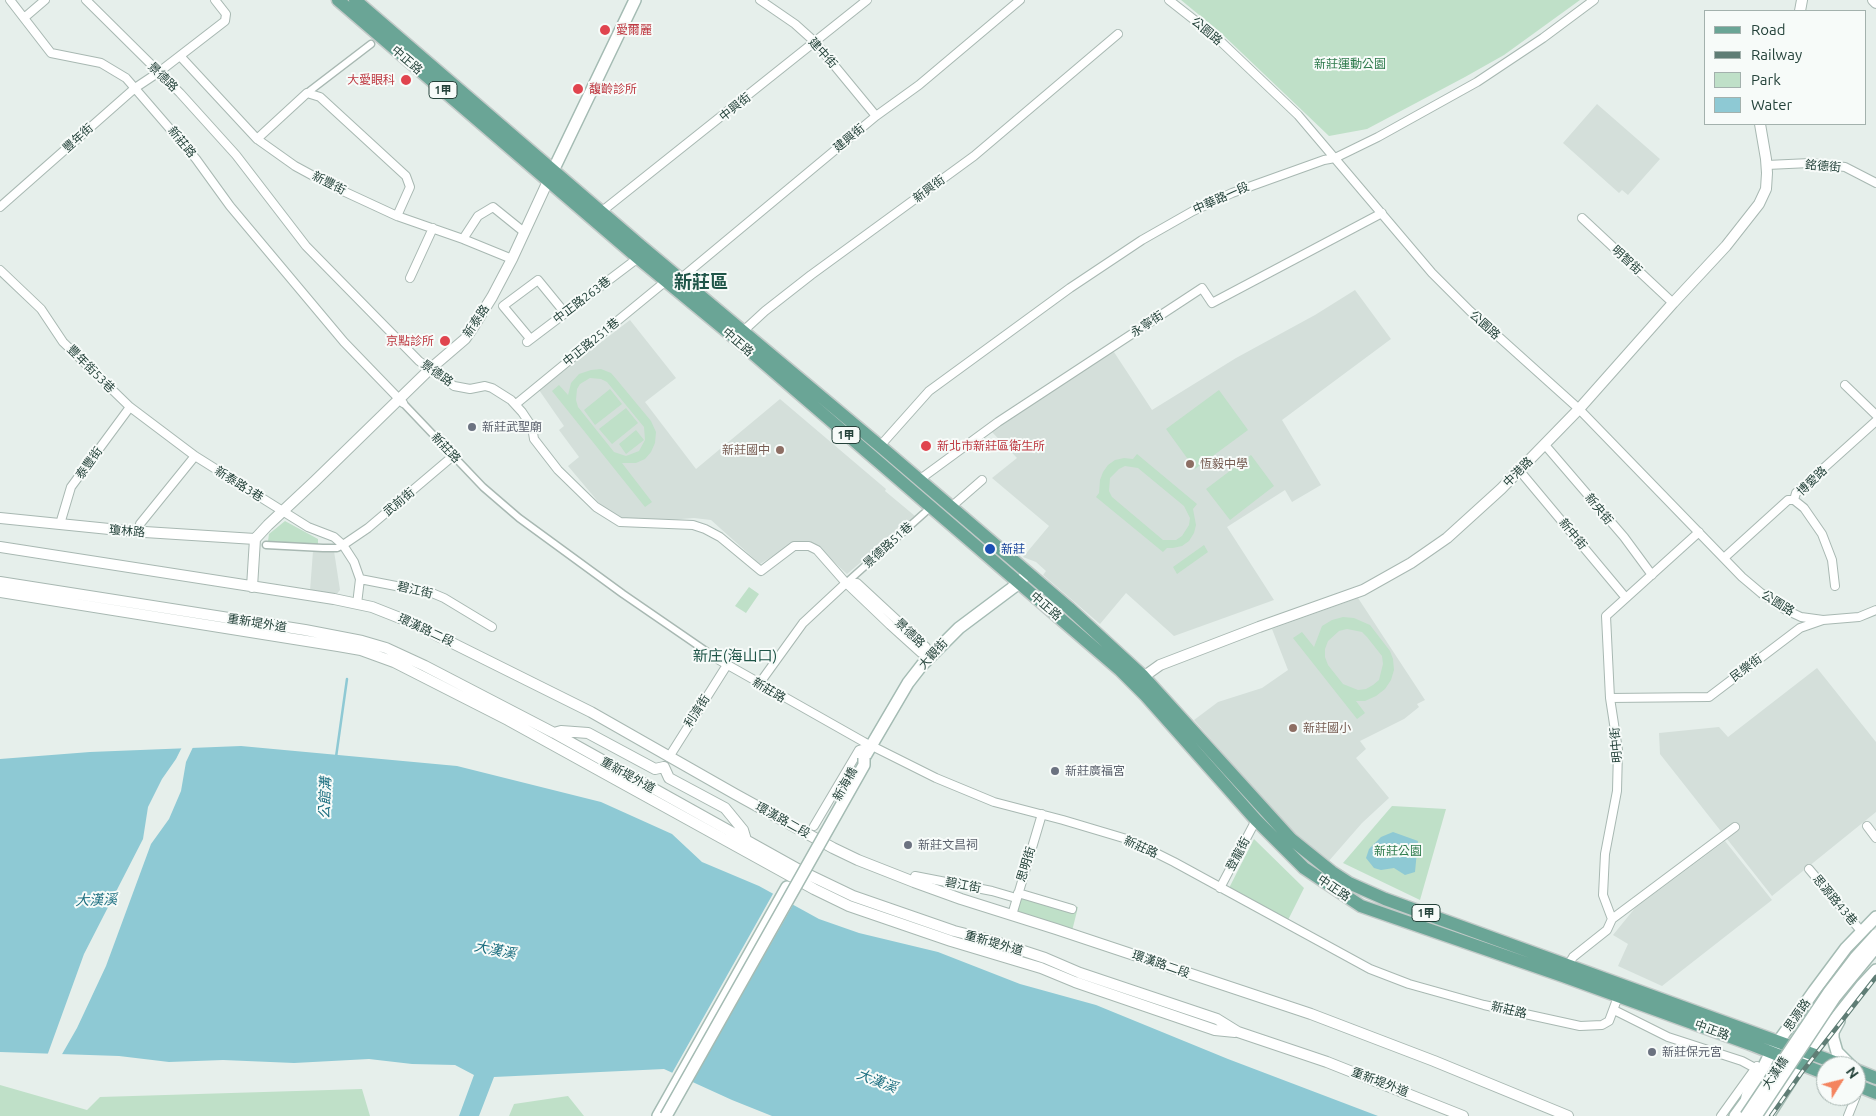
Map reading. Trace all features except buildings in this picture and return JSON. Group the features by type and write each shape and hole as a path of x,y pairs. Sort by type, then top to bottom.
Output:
{"main road":[{"name":"中正路","path":"338,0 550,176 602,212 680,279 739,335 931,507 1019,583 1139,680 1256,820 1304,868 1361,906 1566,970"},
{"name":"中正路","path":"355,0 638,258 880,446 1027,573 1139,680 1292,839 1332,872 1349,883 1384,899 1620,991 1816,1070"},
{"name":"新泰路","path":"550,176 635,0"},
{"name":"大觀街","path":"864,758 908,683 929,657 960,628 1019,583 1027,573"},
{"name":"新海橋","path":"658,1116 858,762 864,758"},
{"name":"新海橋","path":"666,1116 864,765 864,758"},
{"name":"思源路","path":"1736,1116 1746,1101 1756,1074 1771,1052 1832,966 1861,931 1876,917"},
{"name":"大漢橋","path":"1746,1116 1829,992 1854,958 1876,935"},
{"name":"大漢橋","path":"1756,1116 1835,997 1876,947"},
{"path":"1832,966 1862,985"},
{"path":"1770,1116 1810,1052 1843,1008 1874,973"},
{"path":"1841,1056 1837,1052 1833,1032 1874,973"},
{"name":"中正路","path":"1620,991 1779,1041 1820,1056"},
{"path":"1814,991 1843,1008"}],"street":[{"name":"新莊路","path":"10,0 52,53 101,63 126,78 196,159 230,206 344,342 483,487 519,518 623,594 719,660 871,746 936,778 994,802 1130,840 1370,968 1409,984 1484,1005 1580,1026 1602,1025 1609,1021 1614,1010"},
{"path":"24,18 45,0"},
{"name":"景德路","path":"86,0 180,93 236,155 306,246 419,361 454,386 470,389 485,386 492,388 516,404 532,427 534,439 558,470 596,507 620,522 693,525 705,529 720,537 761,571 794,546 809,546 817,550 846,583 921,653 929,657"},
{"name":"豐年街","path":"0,208 135,88 225,21 226,14 215,0"},
{"name":"建中街","path":"760,0 795,24 815,42 876,116"},
{"name":"中興街","path":"602,212 867,0"},
{"name":"建興街","path":"680,279 876,116 919,85 1020,0"},
{"name":"公園路","path":"1169,0 1216,37 1298,115 1432,273 1470,311 1579,409 1755,588 1786,610 1800,617 1823,620"},
{"name":"中華路一段","path":"880,446 929,391 1070,288 1142,240 1200,207 1232,193 1324,160 1335,158 1378,137 1470,86 1525,50 1594,0"},
{"path":"1873,0 1876,3"},
{"name":"新興街","path":"739,335 764,311 974,156 1118,34"},
{"path":"257,139 307,93 371,44"},
{"name":"新豐街","path":"180,56 257,139 302,170 397,216 463,239 512,259"},
{"path":"307,93 320,97 406,176 410,187 397,216"},
{"name":"中港路","path":"1139,680 1160,665 1363,590 1403,568 1447,538 1501,489 1579,409 1730,242 1759,204 1766,189 1767,165 1760,125"},
{"name":"銘德街","path":"1767,165 1810,163 1845,167 1876,183"},
{"name":"新泰路","path":"255,539 282,511 401,401 430,369 465,339 492,297 512,259 550,176"},
{"path":"463,239 478,216 493,207 524,232"},
{"name":"永寧街","path":"919,480 998,422 1202,288 1212,303 1382,213"},
{"name":"明智街","path":"1582,218 1673,303"},
{"path":"410,278 433,228"},
{"name":"中正路263巷","path":"565,313 538,280 503,306 527,339 565,313 638,258"},
{"name":"豐年街53巷","path":"0,270 41,309 63,342 130,407 195,456"},
{"name":"中正路251巷","path":"516,404 666,281"},
{"path":"1846,385 1876,415"},
{"name":"泰豐街","path":"60,524 71,487 130,407"},
{"name":"博愛路","path":"1724,558 1788,500 1794,500 1796,494 1876,421"},
{"name":"新央街","path":"1545,445 1624,537 1652,575"},
{"path":"140,532 140,524 195,456"},
{"name":"新泰路3巷","path":"195,456 308,527 334,537 343,545"},
{"name":"武前街","path":"343,545 368,528 453,456"},
{"name":"新中街","path":"1519,470 1626,598"},
{"path":"951,507 982,480"},
{"path":"1794,500 1804,508 1822,534 1832,560 1835,586"},
{"name":"景德路51巷","path":"846,583 931,507"},
{"name":"瓊林路","path":"0,518 140,532 255,539"},
{"name":"明中街","path":"1612,920 1603,895 1605,854 1617,791 1618,750 1610,698 1606,616 1699,532"},
{"path":"252,587 255,539"},
{"path":"266,545 330,548 343,545 354,562 360,578 357,604"},
{"name":"環漢路二段","path":"0,547 334,599 372,607 410,622 591,712 833,848 914,882 1312,1014 1568,1116"},
{"name":"碧江街","path":"360,578 432,593 444,598 492,627"},
{"name":"重新堤外道","path":"0,582 305,630 362,641 406,656 853,896 954,931 990,940 1045,958 1080,973 1217,1020 1238,1032 1327,1062 1463,1116"},
{"path":"759,684 803,623 846,583"},
{"name":"重新堤外道","path":"0,592 361,650 394,662 508,720 814,889 849,906 951,941 1041,968 1075,982 1215,1030 1238,1032"},
{"name":"民樂街","path":"1610,698 1709,697 1800,628 1823,620 1859,617 1876,610"},
{"name":"利濟街","path":"669,757 727,665"},
{"path":"554,734 562,731 588,733 655,769 664,767"},
{"name":"大觀街","path":"814,826 859,750 871,746 872,757 830,836"},
{"path":"664,767 669,757"},
{"path":"664,767 669,778 725,808 743,830 746,840"},
{"name":"思明街","path":"1012,915 1042,814"},
{"name":"登龍街","path":"1220,888 1256,820"},
{"path":"1867,826 1876,838"},
{"path":"1566,970 1573,957 1607,930 1612,920 1735,827"},
{"name":"思源路43巷","path":"1809,869 1861,931"},
{"name":"碧江街","path":"914,882 915,876 1072,909"},
{"path":"1620,991 1614,1010 1668,1037 1742,1061 1756,1074 1721,1116"},
{"path":"1770,1116 1793,1083 1801,1065"},
{"path":"1729,1116 1748,1092"}],"shaded area":[{"path":"1597,104 1660,159 1628,195 1622,190 1619,193 1563,143"},
{"name":"恆毅中學","path":"1355,290 1391,339 1282,420 1321,485 1292,502 1285,490 1227,527 1274,600 1174,636 1126,593 1100,624 1043,575 1046,571 1036,562 1023,557 1049,526 992,478 1017,458 991,431 1112,349 1152,410 1236,358 1315,315"},
{"name":"新莊國中","path":"630,320 676,378 645,402 696,469 780,399 915,516 847,574 820,549 794,543 760,564 711,520 694,518 656,521 621,519 606,511 568,466 579,457 559,430 564,426 539,390"},
{"path":"313,551 334,551 340,590 336,595 310,591"},
{"name":"新莊國小","path":"1358,598 1425,700 1417,704 1419,707 1404,719 1360,741 1366,749 1356,758 1389,798 1362,823 1328,862 1294,836 1194,720 1218,702 1262,688 1288,670 1272,629"},
{"path":"1817,668 1876,742 1876,812 1772,896 1660,754 1659,733 1719,727 1728,737"},
{"path":"1725,841 1772,900 1662,986 1618,966 1628,944 1613,935 1635,908"}],"green space":[{"name":"新莊運動公園","path":"1181,0 1580,0 1504,55 1465,77 1367,129 1329,136 1221,33"},
{"path":"601,369 611,373 651,421 656,432 655,443 645,459 636,463 622,463 652,502 645,507 552,391 559,385 568,395 571,383 579,374","holes":["590,378 601,379 607,382 644,427 645,440 639,451 626,456 614,452 578,407 576,400 577,389 580,384"]},
{"path":"610,389 622,404 595,425 584,410"},
{"path":"1219,390 1248,430 1195,469 1166,429"},
{"path":"626,408 638,423 612,444 599,429"},
{"path":"636,430 644,440 626,454 619,444"},
{"path":"1137,454 1197,504 1193,509 1196,525 1194,533 1189,541 1182,546 1167,548 1163,552 1096,497 1099,493 1103,472 1108,465 1115,460 1133,459","holes":["1125,466 1138,468 1184,506 1190,518 1189,525 1182,536 1176,540 1163,540 1112,497 1109,491 1110,478"]},
{"path":"1251,455 1274,486 1230,520 1206,489"},
{"path":"285,521 318,539 318,546 268,541 269,534"},
{"path":"1204,545 1208,552 1177,574 1173,567"},
{"path":"749,587 759,594 746,613 735,606"},
{"path":"1343,617 1354,618 1370,625 1390,651 1393,659 1394,670 1391,680 1385,689 1365,701 1356,701 1365,713 1357,719 1293,638 1302,632 1314,647 1322,626 1332,620","holes":["1347,629 1362,632 1382,656 1383,664 1379,680 1366,689 1358,690 1343,684 1328,665 1325,649 1328,641 1339,631"]},
{"name":"新莊公園","path":"1392,806 1446,809 1420,900 1343,863"},
{"path":"1254,839 1304,888 1288,920 1228,890"},
{"path":"1020,895 1078,907 1072,931 1015,912"},
{"path":"0,1085 87,1110 100,1097 362,1089 370,1116 0,1116"},
{"path":"568,1096 584,1116 509,1116 514,1104"}],"water":[{"name":"大漢溪","path":"241,746 457,766 601,802 672,834 702,862 759,886 819,919 859,933 938,952 1020,984 1096,1005 1228,1059 1378,1116 772,1116 664,1069 494,1077 479,1116 459,1116 474,1075 455,1065 412,1064 369,1059 294,1063 223,1060 169,1062 119,1056 0,1052 0,759 90,752"},
{"path":"1393,832 1418,841 1415,872 1405,875 1394,868 1381,870 1374,868 1366,858 1369,849 1381,837"}],"pier":[{"path":"183,745 194,745 186,762 181,791 169,819 151,844 106,966 77,1028 61,1056 47,1056 84,954 143,839 148,807 162,779"},
{"path":"774,892 794,903 691,1084 671,1075"}],"waterway":[{"name":"公館溝","path":"336,757 347,679"}],"railway":[{"path":"1771,1116 1802,1072 1876,977"}],"place":[{"name":"愛爾麗","path":"605,30"},
{"name":"大愛眼科","path":"406,80"},
{"name":"馥齡診所","path":"578,89"},
{"name":"京點診所","path":"445,341"},
{"name":"新莊武聖廟","path":"472,427"},
{"name":"新北市新莊區衛生所","path":"926,446"},
{"name":"新莊國中","path":"780,450"},
{"name":"恆毅中學","path":"1190,464"},
{"name":"新莊","path":"990,549"},
{"name":"新莊國小","path":"1293,728"},
{"name":"新莊廣福宮","path":"1055,771"},
{"name":"新莊文昌祠","path":"908,845"},
{"name":"新莊保元宮","path":"1652,1052"}],"district":[{"name":"新莊區","path":"701,282"},
{"name":"新庄(海山口)","path":"735,656"}]}
